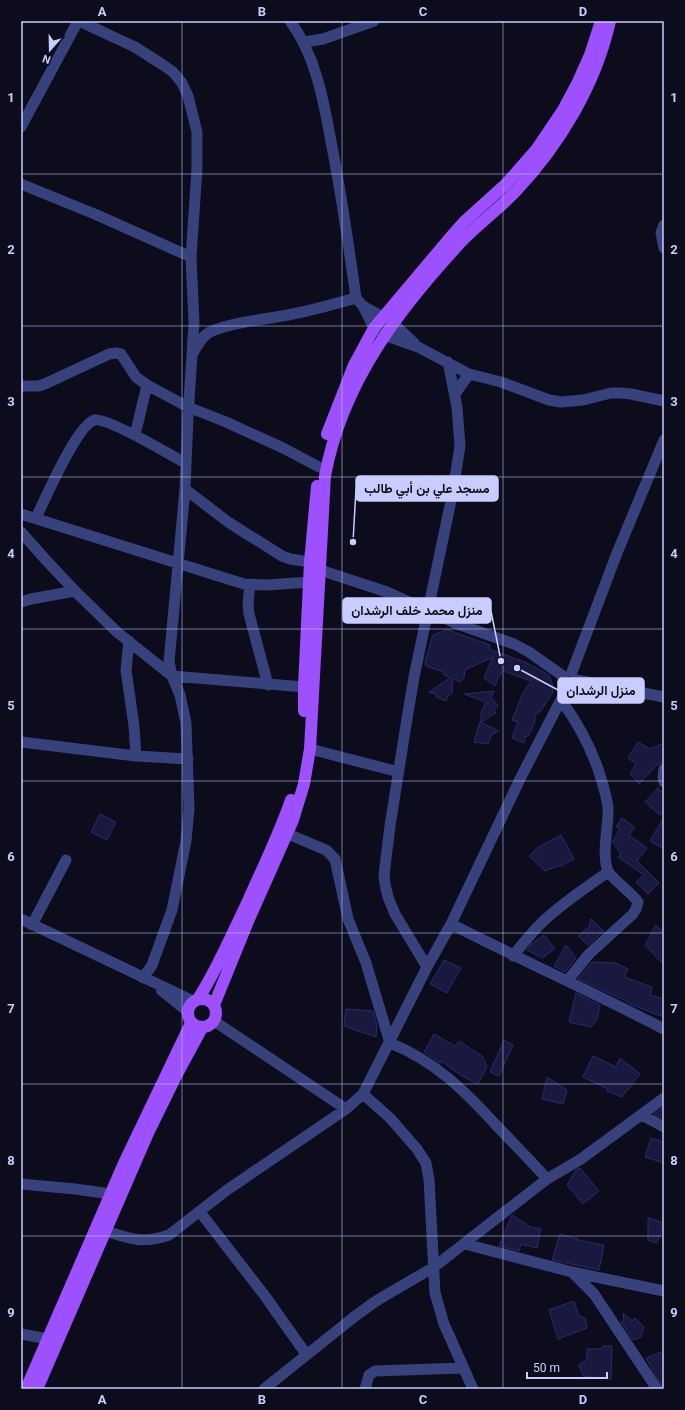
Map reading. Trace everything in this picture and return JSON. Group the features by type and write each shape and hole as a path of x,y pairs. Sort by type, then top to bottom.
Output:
{"main road":[{"path":"214,1005 249,919 288,834 304,784 310,749 325,476 331,447 354,385 384,335 388,320 449,239 506,184 536,150 563,110 578,82 590,55 601,21"},
{"path":"193,1003 208,1000 214,1005 216,1012 214,1021 210,1024 197,1025 188,1017 193,1003 211,979 225,950 275,841 292,797 302,750 310,562 319,467 325,440 354,365 374,328 388,320 471,232 516,191 548,151 574,112 593,72 605,41 610,21"},
{"path":"26,1389 139,1131 197,1025"},
{"path":"37,1389 148,1133 175,1078 197,1025"}],"street":[{"path":"21,127 79,21 144,53 168,68 182,83 188,96 197,132 197,169 191,257 194,323 193,354 188,407 185,489 169,650 169,662 172,676 180,695 186,723 189,809 183,857 174,903 148,979"},
{"path":"290,21 304,42 314,70 327,119 359,302 374,328 384,335 418,347 469,374 501,382 549,400 562,402 583,400 611,393 632,394 664,400"},
{"path":"304,42 323,39 374,21"},
{"path":"21,184 97,215 191,257"},
{"path":"664,225 662,227 661,237 664,248"},
{"path":"193,354 204,338 210,332 218,329 359,302 388,320 418,347"},
{"path":"21,386 39,386 113,353 119,353 123,356 136,377 147,386 188,407 226,422 283,448 319,467"},
{"path":"427,967 395,914 388,897 384,875 390,826 414,677 453,491 460,446 460,431 455,394 448,362"},
{"path":"455,394 469,374"},
{"path":"135,435 147,386"},
{"path":"36,518 70,450 88,423 94,420 101,421 135,435 185,463"},
{"path":"106,1231 138,1241 159,1239 169,1235 227,1190 346,1110 363,1094 427,967 451,924 521,777 561,700 619,546 664,440"},
{"path":"185,489 228,522 282,556 290,559 310,562"},
{"path":"21,514 232,581 250,585 310,582"},
{"path":"21,532 75,592 117,632 172,676 304,687"},
{"path":"320,570 386,592 458,625 514,644 570,678 664,697"},
{"path":"250,585 248,603 249,614 268,685"},
{"path":"21,602 75,592"},
{"path":"129,642 126,670 134,726 136,756"},
{"path":"561,700 575,718 591,750 602,782 608,806 606,849 608,872 638,902 633,914 589,954 568,980"},
{"path":"21,742 136,756 188,759"},
{"path":"310,749 399,772"},
{"path":"664,769 664,782"},
{"path":"288,834 326,850 335,859 348,919 366,963 390,1043"},
{"path":"32,925 66,860"},
{"path":"513,956 548,917 608,872"},
{"path":"21,919 148,979 193,1003"},
{"path":"451,924 513,956 568,980 664,1029"},
{"path":"214,1021 346,1110"},
{"path":"390,1043 414,1053 453,1082 479,1105 547,1179"},
{"path":"363,1094 400,1129 417,1149 426,1163 429,1178 435,1292 444,1324 473,1389"},
{"path":"264,1389 306,1354 376,1301 434,1267 547,1179 581,1159 664,1098"},
{"path":"642,1115 664,1127"},
{"path":"21,1184 111,1194"},
{"path":"200,1212 265,1296 306,1354"},
{"path":"465,1244 572,1272 664,1291"},
{"path":"572,1272 594,1294 657,1389"},
{"path":"21,1334 48,1340"},
{"path":"365,1389 369,1374 375,1371 463,1368"}],"building":[{"path":"446,630 490,645 489,649 525,662 549,675 553,692 540,712 536,714 534,724 528,736 526,736 524,743 512,738 518,722 512,720 522,695 531,681 503,671 495,686 484,678 493,657 465,670 464,678 460,682 453,679 452,693 448,696 446,701 436,697 436,694 429,692 450,678 443,674 444,672 426,666 425,661 433,635"},
{"path":"494,691 491,698 498,705 494,710 496,713 481,722 481,713 486,702 464,694"},
{"path":"480,722 499,731 492,734 488,744 474,742"},
{"path":"638,742 650,749 664,743 664,761 656,766 639,784 630,774 636,764 628,758"},
{"path":"658,788 664,794 664,811 660,815 645,802"},
{"path":"100,814 116,822 107,840 91,832"},
{"path":"664,817 664,849 650,841"},
{"path":"622,818 635,827 629,835 647,848 637,861 659,883 648,894 636,882 644,875 618,857 621,854 613,843 620,829 616,827"},
{"path":"561,835 574,859 559,867 558,866 545,871 529,856 537,848"},
{"path":"591,919 604,931 588,945 578,936 589,927"},
{"path":"656,925 664,933 664,965 645,945"},
{"path":"544,935 555,949 542,958 527,950 531,944"},
{"path":"566,945 576,958 565,972 554,966"},
{"path":"444,960 461,968 447,993 430,984"},
{"path":"592,962 615,963 628,969 624,977 652,987 650,995 664,999 664,1017 637,1007 578,979"},
{"path":"576,993 600,1005 597,1020 591,1027 569,1022"},
{"path":"346,1009 373,1011 377,1025 376,1037 344,1026"},
{"path":"434,1034 455,1046 459,1041 482,1056 487,1067 478,1084 462,1076 441,1061 440,1063 424,1052"},
{"path":"504,1040 513,1045 499,1076 490,1072"},
{"path":"593,1056 616,1067 620,1058 640,1074 622,1097 607,1091 608,1089 583,1077"},
{"path":"547,1077 567,1090 563,1104 542,1099"},
{"path":"664,1107 664,1119 654,1114"},
{"path":"651,1138 664,1142 664,1163 645,1157"},
{"path":"580,1168 599,1191 583,1204 567,1185 576,1170"},
{"path":"512,1215 531,1227 541,1229 537,1248 521,1244 519,1251 499,1246"},
{"path":"648,1218 664,1223 657,1243 648,1240"},
{"path":"560,1234 578,1240 604,1245 599,1270 552,1260"},
{"path":"574,1301 579,1316 585,1318 587,1328 558,1339 549,1310"},
{"path":"623,1313 632,1321 635,1318 644,1327 641,1337 633,1340 621,1322 624,1321"},
{"path":"603,1346 612,1346 611,1379 583,1376 579,1365 587,1359 587,1349 601,1349"},
{"path":"664,1351 664,1389 646,1358"}],"place":[{"name":"مسجد علي بن أبي طالب","path":"353,542"},
{"name":"منزل محمد خلف الرشدان","path":"501,661"},
{"name":"منزل الرشدان","path":"517,668"}]}
